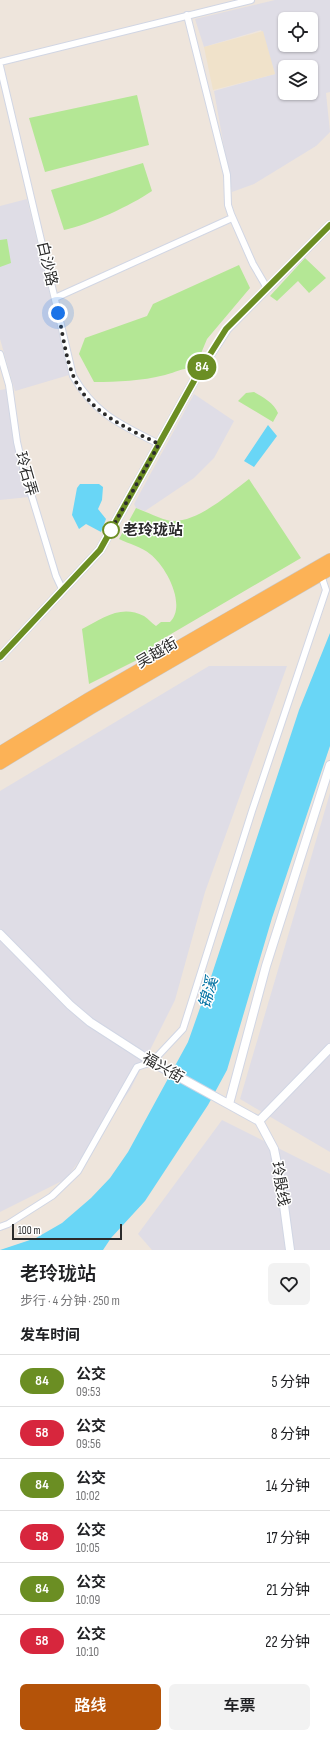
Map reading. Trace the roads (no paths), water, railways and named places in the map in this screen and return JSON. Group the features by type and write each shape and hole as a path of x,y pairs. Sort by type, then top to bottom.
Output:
{"highway":[{"name":"吴越街","path":"0,752 87,699 330,559"},
{"name":"吴越街","path":"0,764 92,708 325,573"}],"street":[{"path":"0,62 251,0"},
{"path":"187,15 227,175 228,205 232,218 253,264 267,288"},
{"name":"白沙路","path":"0,66 73,376 84,394 113,421 159,444"},
{"path":"54,298 232,218"},
{"path":"0,657 100,550 199,372 226,329 330,225"},
{"name":"玲石弄","path":"0,354 9,385 16,440 22,464 56,576 63,591"},
{"path":"0,1227 8,1224 52,1196 78,1171 137,1067 152,1062 183,1029 255,804 326,590 325,573"},
{"path":"229,1104 266,966 330,765"},
{"name":"福兴街","path":"0,934 70,1005 90,1022 152,1062 259,1121"},
{"path":"259,1121 330,1048"},
{"name":"玲殷线","path":"259,1121 274,1148 282,1183 290,1250"}],"water":[{"path":"268,425 277,436 254,467 244,461"},
{"path":"80,484 99,484 103,487 102,500 98,509 106,519 101,532 86,524 79,529 72,515 77,488"},
{"name":"锦溪","path":"330,633 330,746 272,918 227,1070 208,1105 145,1201 111,1238 103,1250 0,1250 36,1238 62,1223 91,1198 110,1178 128,1152 188,1042 299,710"}],"place":[{"name":"老玲珑站","path":"111,530"}]}
